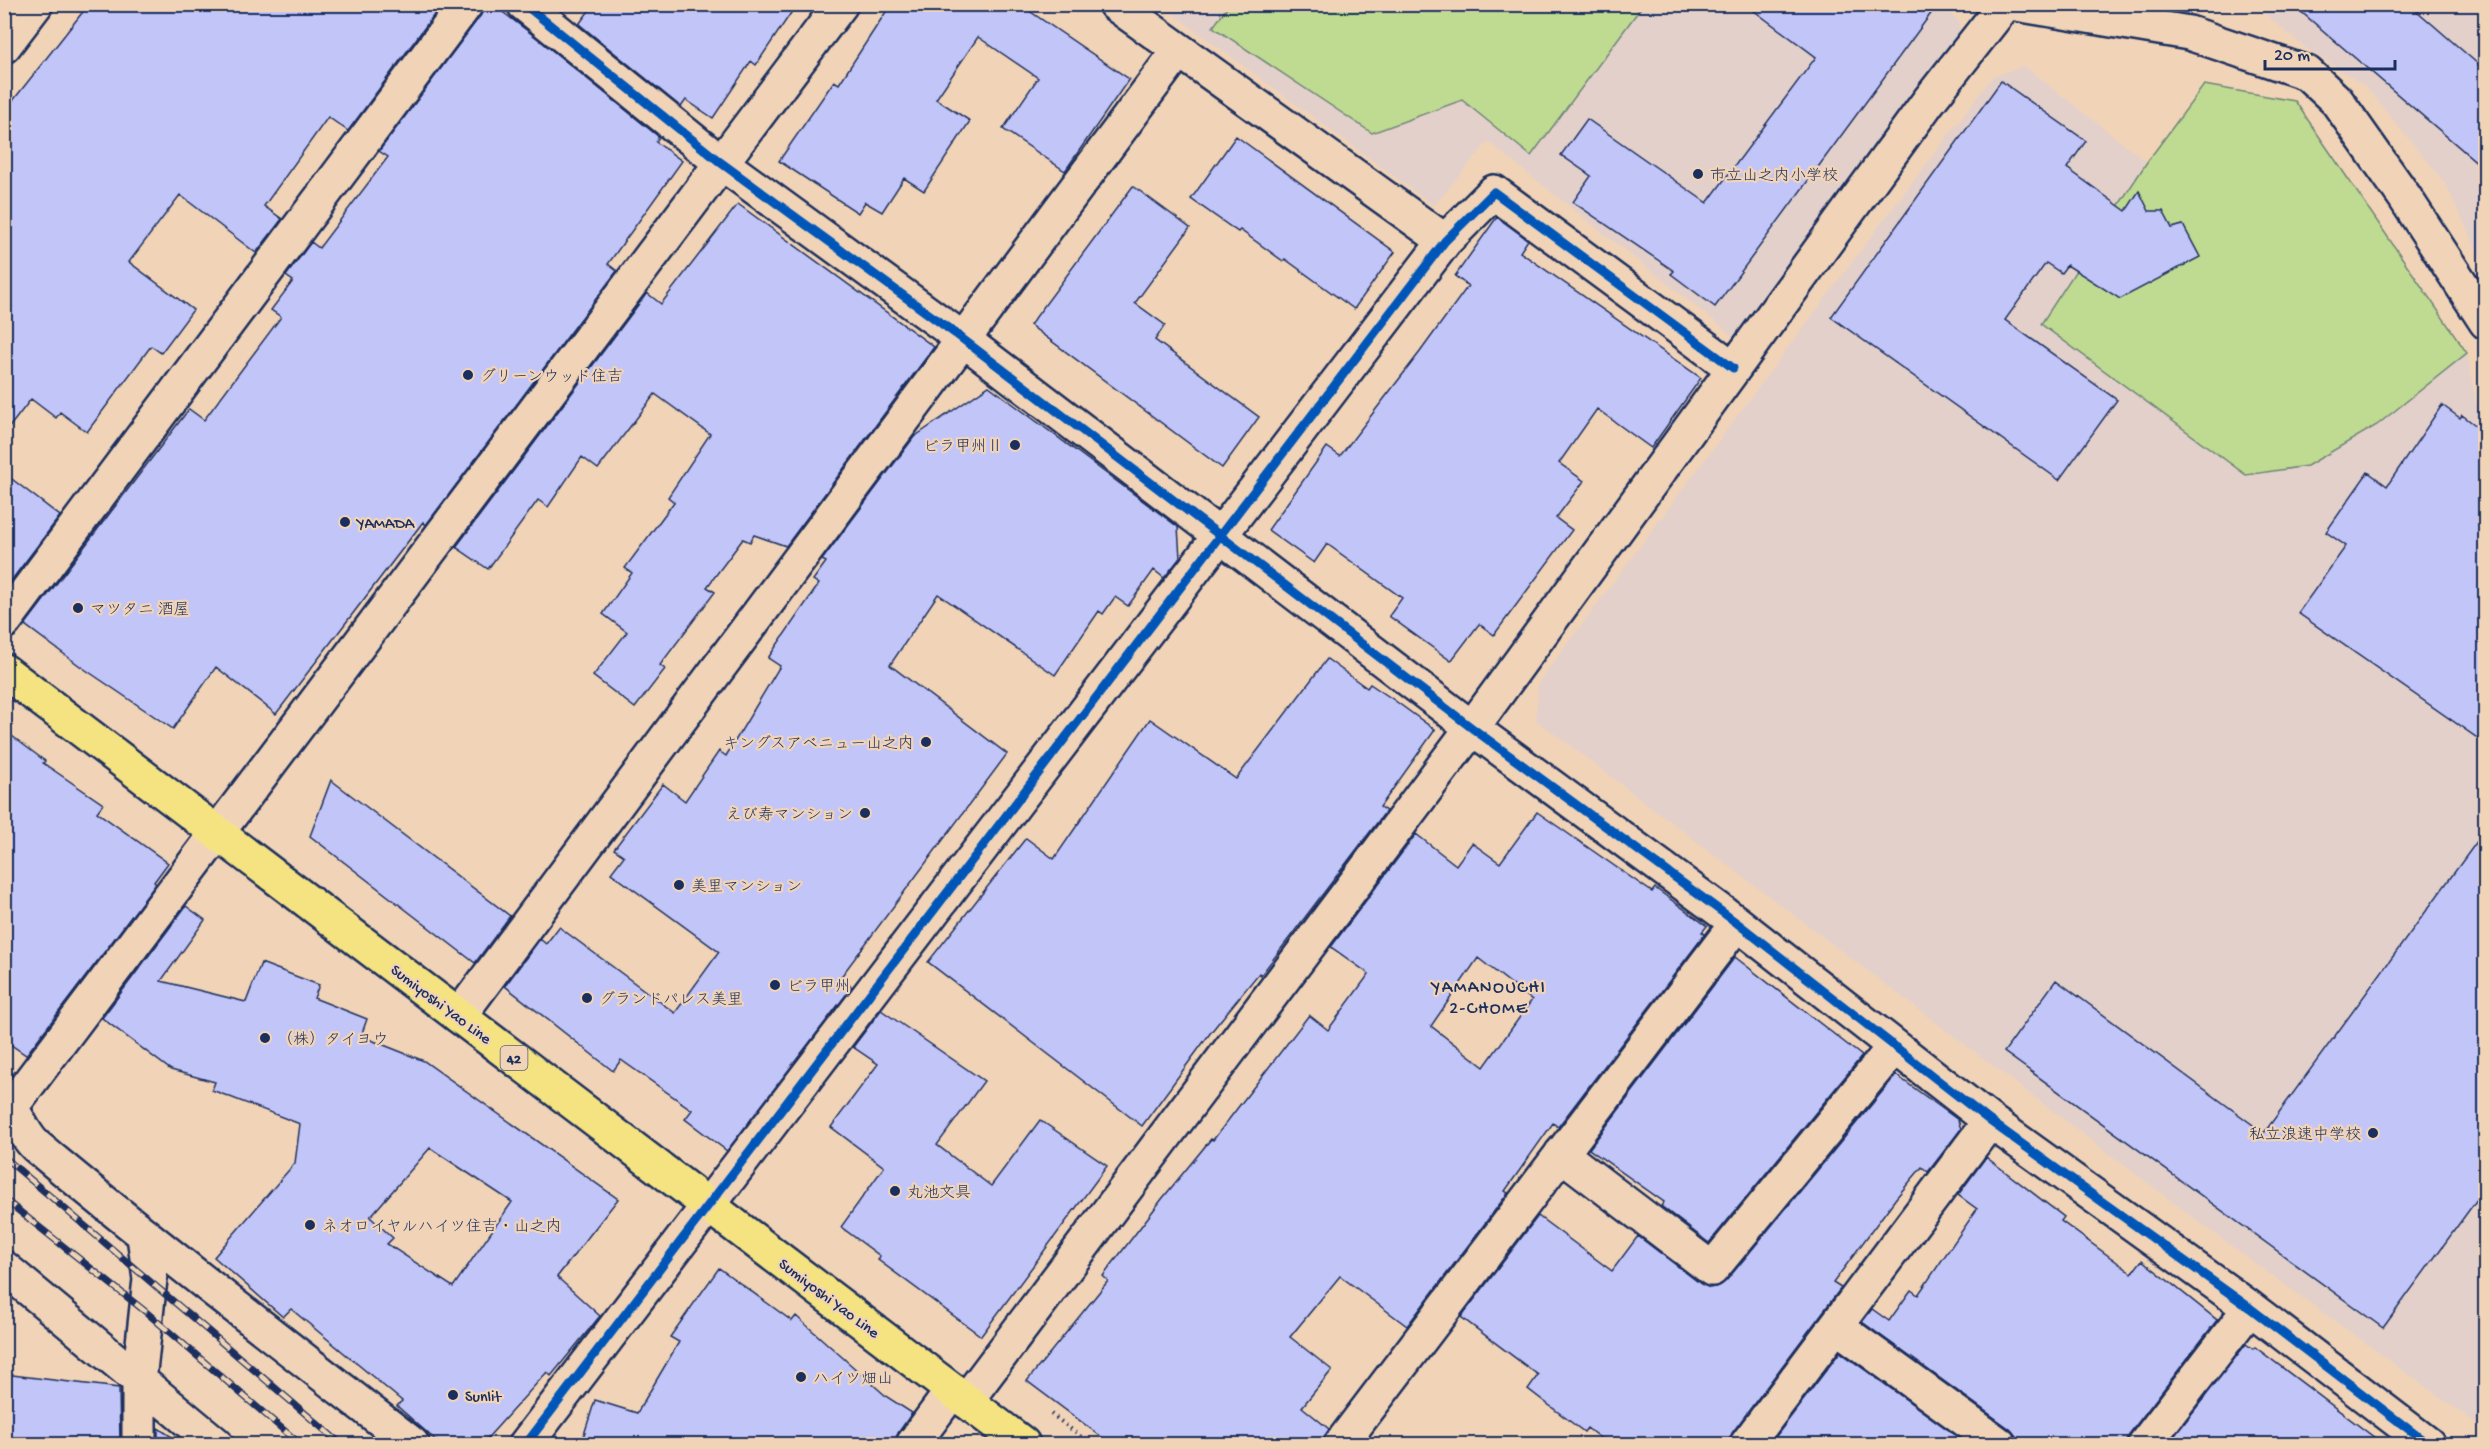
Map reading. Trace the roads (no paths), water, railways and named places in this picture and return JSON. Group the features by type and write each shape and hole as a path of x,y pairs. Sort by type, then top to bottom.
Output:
{"main road":[{"name":"Sumiyoshi Yao Line","path":"4,671 1023,1444"}],"street":[{"path":"4,46 36,4"},
{"path":"4,622 466,4"},
{"path":"524,4 720,162 964,341 1222,535 1472,728 1737,923 1990,1121 2250,1308 2428,1444"},
{"path":"412,1444 144,1236 29,1139 8,1104 841,4"},
{"path":"1114,4 1445,242"},
{"path":"913,1444 959,1396 1472,728 1928,102 2005,4"},
{"path":"2016,4 2189,33 2307,73 2344,111 2404,196 2486,322"},
{"path":"459,1016 1179,50"},
{"path":"526,1444 1445,242 1494,192 1733,368"},
{"path":"1341,1444 1737,923"},
{"path":"1561,1154 1712,1269 1894,1047"},
{"path":"1747,1444 1990,1121"},
{"path":"139,1444 140,1380 150,1279 144,1236"},
{"path":"4,1268 216,1444"},
{"path":"2145,1444 2250,1308"},
{"path":"1836,1326 1999,1444"}],"railway":[{"path":"4,1157 341,1444"},
{"path":"4,1199 146,1312 300,1444"}],"place":[{"name":"市立山之内小学校","path":"1698,174"},
{"name":"グリーンウッド住吉","path":"468,375"},
{"name":"ビラ甲州Ⅱ","path":"1015,445"},
{"name":"YAMADA","path":"345,522"},
{"name":"マツタニ 酒屋","path":"78,608"},
{"name":"キングスアベニュー山之内","path":"926,742"},
{"name":"えび寿マンション","path":"865,813"},
{"name":"美里マンション","path":"679,885"},
{"name":"ビラ甲州","path":"775,985"},
{"name":"グランドパレス美里","path":"587,998"},
{"name":"（株）タイヨウ","path":"265,1038"},
{"name":"私立浪速中学校","path":"2373,1133"},
{"name":"丸池文具","path":"895,1191"},
{"name":"ネオロイヤルハイツ住吉・山之内","path":"310,1225"},
{"name":"ハイツ畑山","path":"801,1377"},
{"name":"Sunlit","path":"453,1395"}],"district":[{"name":"YAMANOUCHI 2-CHOME","path":"1489,996"}]}
